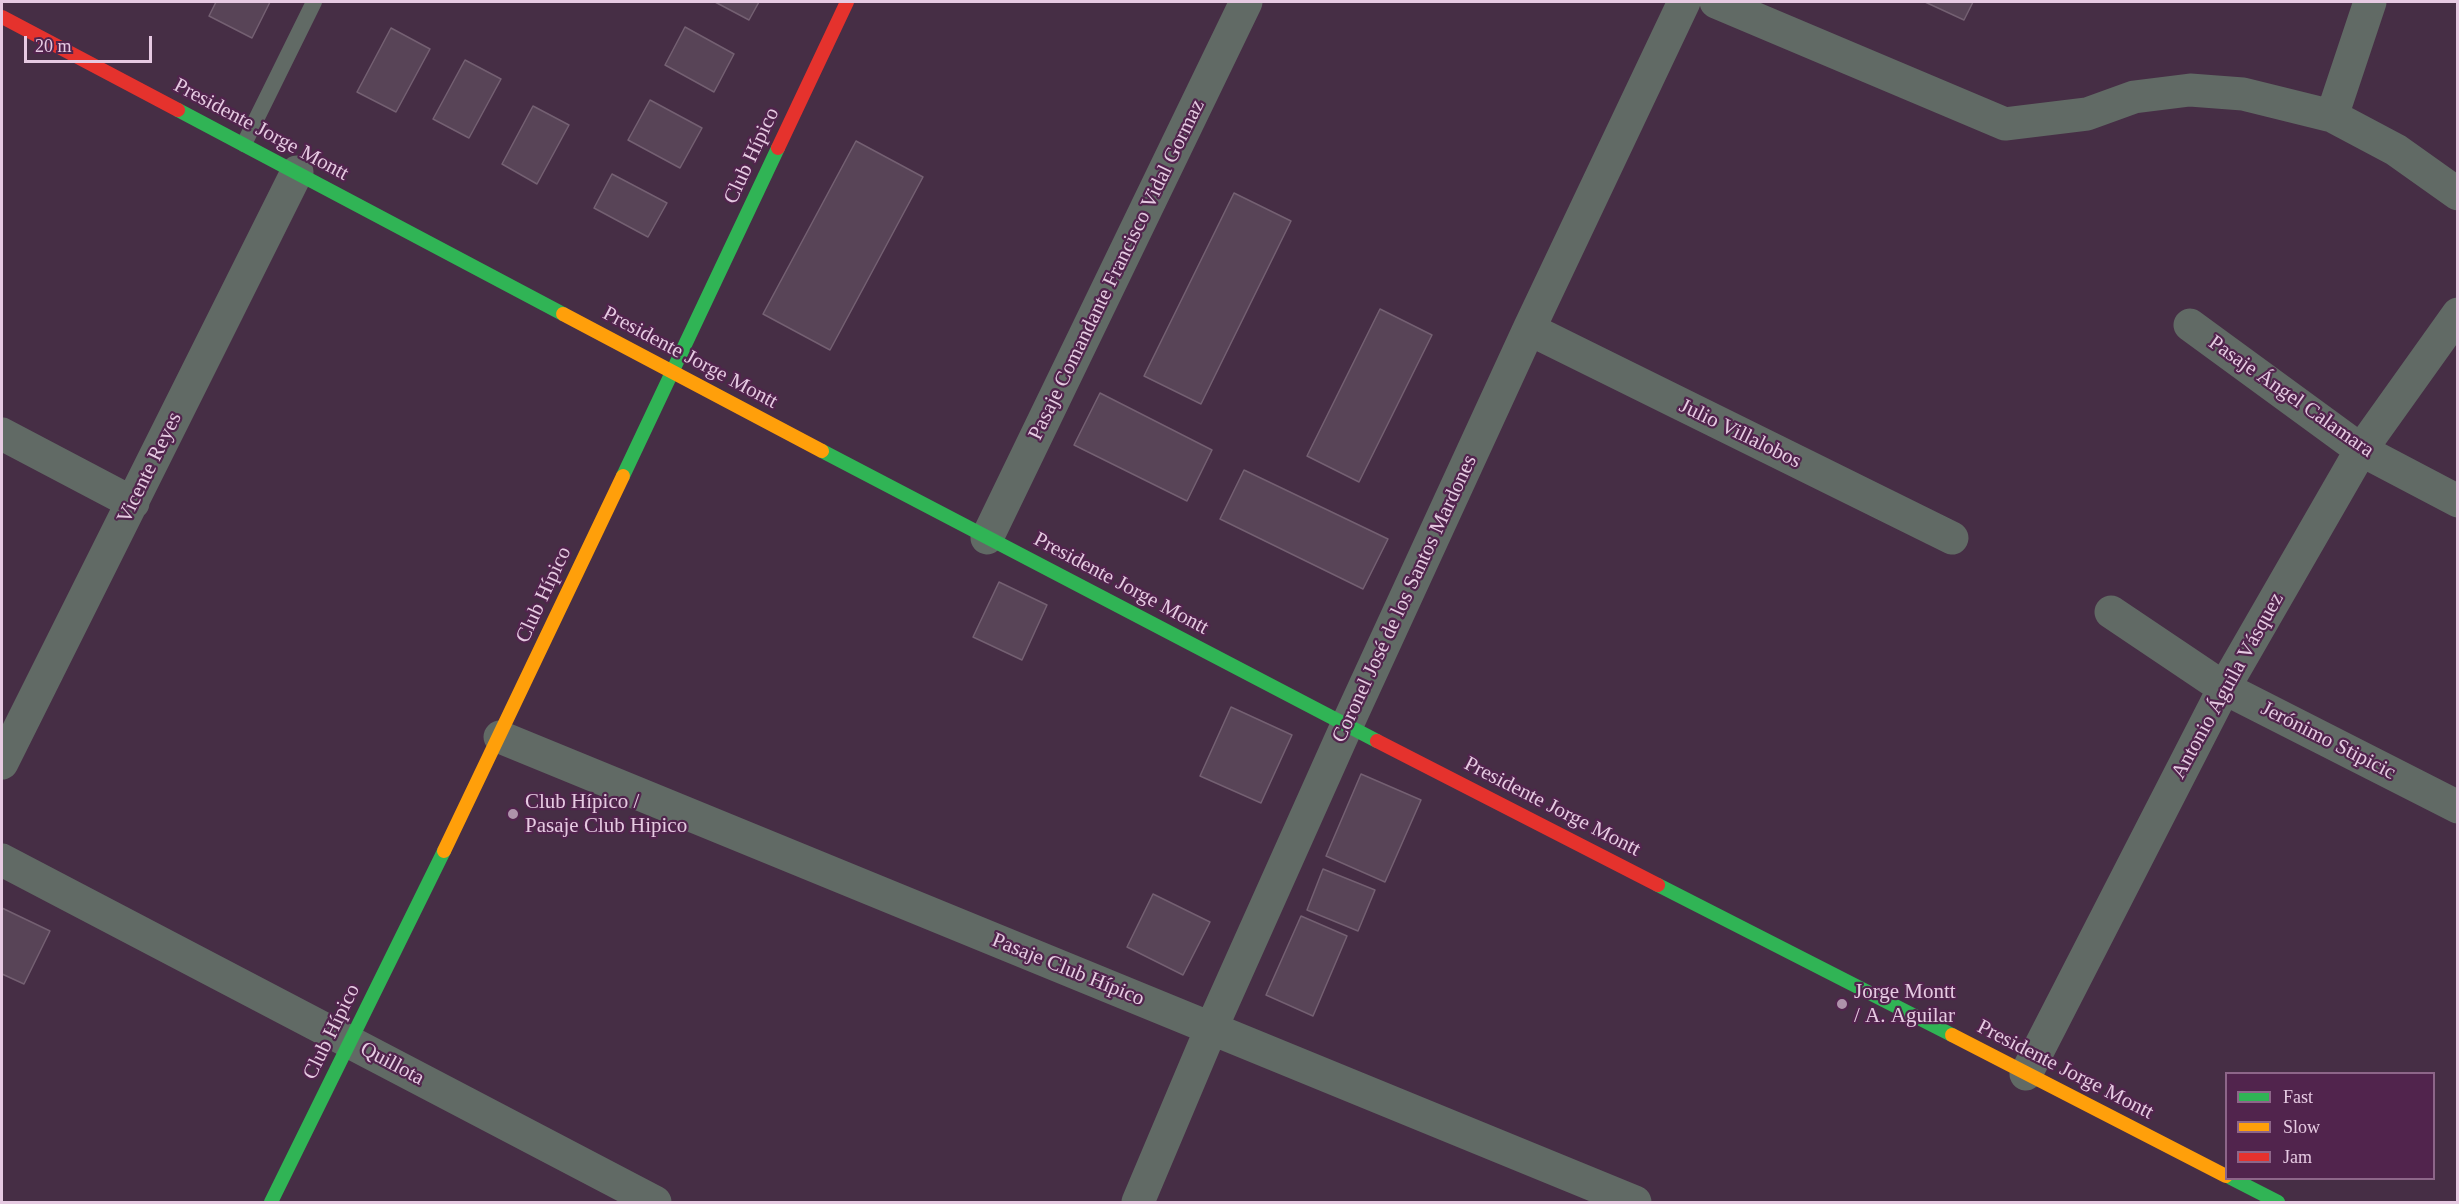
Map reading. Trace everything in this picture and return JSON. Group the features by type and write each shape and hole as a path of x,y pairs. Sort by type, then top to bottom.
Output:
{"main road":[{"name":"Club Hípico","path":"271,1203 500,737 847,2"},
{"name":"Presidente Jorge Montt","path":"2,18 297,172 673,373 1347,725 2225,1175"},
{"path":"2233,1180 2278,1203"}],"street":[{"name":"Pasaje Comandante Francisco Vidal Gormaz","path":"987,537 1246,2"},
{"name":"Coronel José de los Santos Mardones","path":"1138,1203 1211,1029 1347,725 1529,329 1684,2"},
{"path":"1716,2 2005,124 2087,114 2134,97 2190,90 2242,94 2332,116 2396,150 2457,194"},
{"path":"2332,116 2370,2"},
{"name":"Vicente Reyes","path":"2,763 297,172"},
{"name":"Antonio Águila Vásquez","path":"2026,1074 2224,688 2361,450 2457,314"},
{"name":"Pasaje Ángel Calamara","path":"2190,325 2361,450 2457,501"},
{"name":"Julio Villalobos","path":"1529,329 1952,538"},
{"path":"2,434 133,503"},
{"name":"Jerónimo Stipicic","path":"2111,612 2224,688 2457,807"},
{"name":"Pasaje Club Hípico","path":"500,737 1635,1203"},
{"name":"Quillota","path":"2,860 655,1203"}],"lane":[{"path":"244,144 314,2"}],"building":[{"path":"216,2 270,2 252,38 209,16"},
{"path":"715,2 759,2 749,20"},
{"path":"1925,2 1973,2 1964,20"},
{"path":"685,27 734,54 714,92 665,65"},
{"path":"391,28 430,49 396,112 357,92"},
{"path":"465,60 501,79 469,138 433,119"},
{"path":"650,100 702,128 680,168 628,140"},
{"path":"533,106 569,125 537,184 502,164"},
{"path":"856,141 923,177 830,350 763,314"},
{"path":"612,174 667,203 648,237 594,208"},
{"path":"1234,193 1291,221 1201,404 1144,376"},
{"path":"1380,309 1432,335 1359,482 1307,456"},
{"path":"1100,393 1212,450 1187,501 1074,445"},
{"path":"1244,470 1388,539 1363,589 1220,519"},
{"path":"999,582 1047,605 1022,660 973,637"},
{"path":"1231,707 1292,735 1261,803 1200,776"},
{"path":"1361,774 1421,800 1385,882 1326,856"},
{"path":"1323,869 1375,890 1358,931 1307,910"},
{"path":"1153,894 1210,922 1183,975 1127,947"},
{"path":"2,908 50,931 24,984 2,974"},
{"path":"1301,916 1347,936 1313,1016 1266,995"}],"traffic: fast":[{"path":"178,110 563,314"},
{"path":"623,476 778,148"},
{"path":"822,451 1377,741"},
{"path":"271,1202 444,851"},
{"path":"1658,885 1952,1035"},
{"path":"2235,1180 2278,1202"}],"traffic: slow":[{"path":"563,314 822,451"},
{"path":"444,851 623,476"},
{"path":"1952,1035 2225,1175"}],"traffic: jam":[{"path":"778,148 847,2"},
{"path":"2,17 178,110"},
{"path":"1377,741 1658,885"}],"place":[{"name":"Club Hípico / Pasaje Club Hipico","path":"513,814"},
{"name":"Jorge Montt / A. Aguilar","path":"1842,1004"}]}
